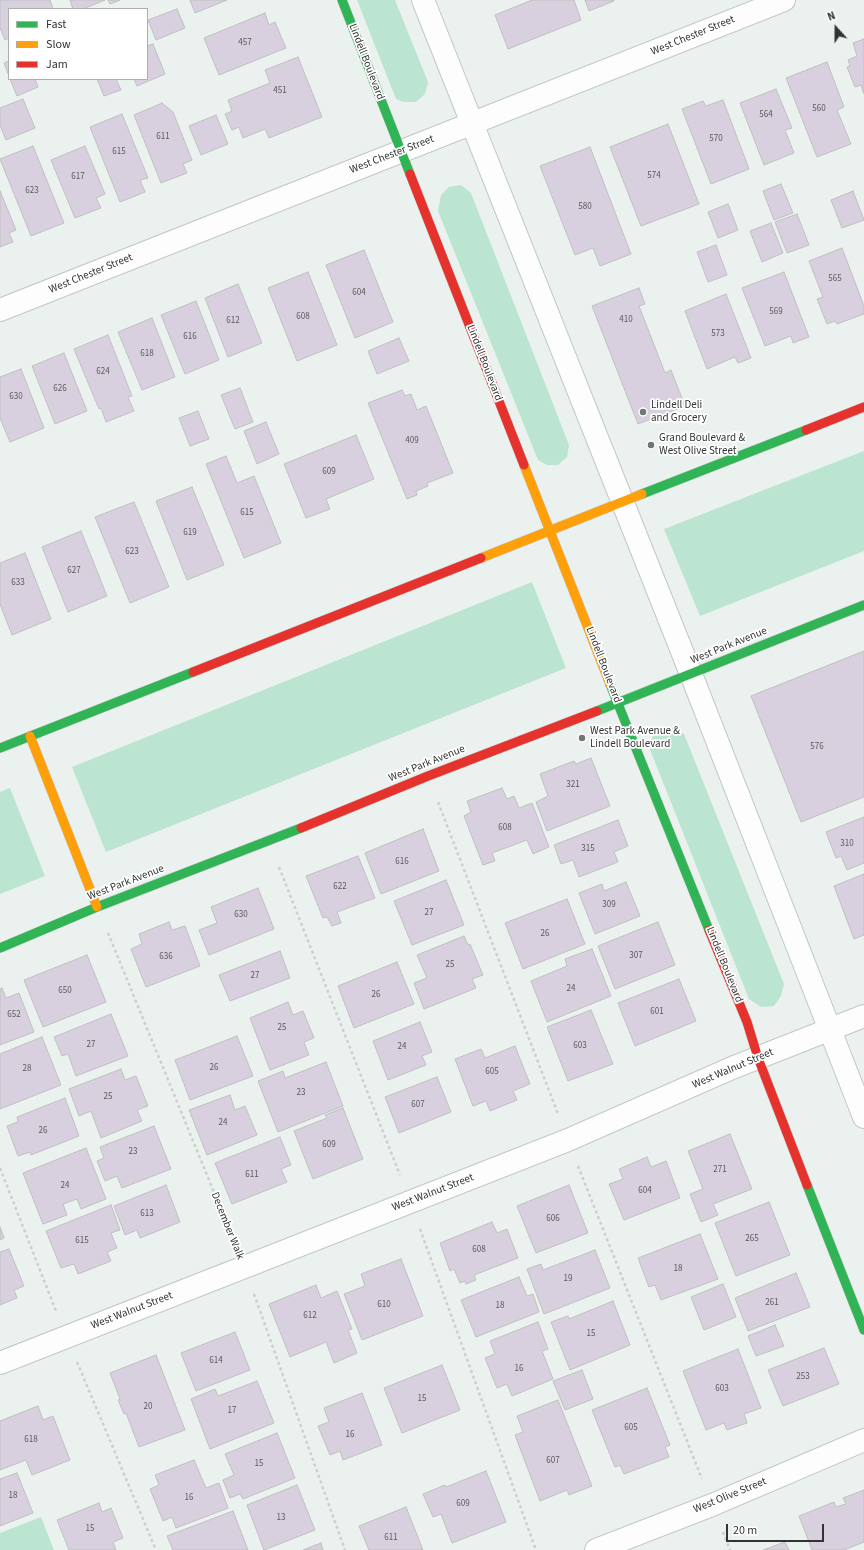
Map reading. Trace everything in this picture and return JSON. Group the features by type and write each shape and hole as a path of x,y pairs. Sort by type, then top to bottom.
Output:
{"main road":[{"name":"Lindell Boulevard","path":"342,0 618,703 747,1022 758,1058 864,1330"},
{"path":"0,748 864,407"},
{"name":"West Park Avenue","path":"0,948 97,907 268,841 428,776 618,703 864,605"},
{"path":"30,736 97,907"}],"street":[{"path":"423,0 691,674 864,1116"},
{"name":"West Chester Street","path":"0,310 784,0"},
{"name":"West Walnut Street","path":"0,1363 568,1140 758,1058 864,1016"},
{"name":"West Olive Street","path":"596,1550 712,1505 864,1440"}],"path":[{"name":"December Walk","path":"97,907 244,1267 346,1550"}],"green space":[{"path":"357,0 395,0 428,82 425,94 416,102 403,102 396,99"},
{"path":"461,185 471,193 569,445 567,457 558,465 547,465 538,460 438,211 441,195 449,187"},
{"path":"864,451 864,551 700,616 664,529"},
{"path":"532,582 566,668 106,852 72,767"},
{"path":"673,727 684,734 784,984 781,996 774,1006 761,1007 749,999 649,747 653,736 661,729"},
{"path":"10,788 45,876 0,894 0,792"},
{"path":"41,1517 54,1550 0,1550 0,1533"}],"building":[{"path":"0,0 50,0 53,8 8,8 8,38 5,40 0,28"},
{"path":"70,0 105,0 85,8 73,8"},
{"path":"108,0 120,0 110,4"},
{"path":"190,0 227,0 195,13"},
{"path":"532,0 574,0 581,20 508,49 495,15"},
{"path":"585,0 614,0 614,1 589,11"},
{"path":"177,9 185,28 156,40 148,20"},
{"path":"265,13 269,25 275,22 286,48 219,75 204,38"},
{"path":"864,39 864,94 861,85 855,87 847,67 850,66 848,60 857,56 853,43"},
{"path":"153,44 165,74 137,86 134,80 148,80 148,46"},
{"path":"298,57 322,117 269,138 265,129 243,138 239,127 232,130 225,114 232,111 228,100 270,83 265,70"},
{"path":"8,61 8,73 4,63"},
{"path":"827,62 844,107 837,110 851,144 817,157 786,78"},
{"path":"10,80 35,80 38,87 17,96"},
{"path":"97,80 116,80 121,90 104,96"},
{"path":"776,89 792,128 785,130 794,153 764,165 740,103"},
{"path":"23,99 35,128 6,140 0,125 0,108"},
{"path":"723,100 749,169 711,184 682,109 703,101 706,106"},
{"path":"162,103 173,112 192,160 183,164 187,173 161,183 134,115"},
{"path":"122,114 148,178 140,180 145,192 120,202 90,127"},
{"path":"216,115 228,144 201,155 189,126"},
{"path":"668,124 699,204 641,226 610,147"},
{"path":"33,146 64,223 31,236 0,159"},
{"path":"85,146 105,194 96,198 101,208 75,218 51,160"},
{"path":"590,147 631,254 600,266 593,248 575,255 540,166"},
{"path":"781,184 793,213 774,220 763,191"},
{"path":"0,191 16,230 9,233 13,242 0,247"},
{"path":"853,191 864,220 842,228 831,200"},
{"path":"728,204 738,230 718,238 708,212"},
{"path":"797,214 809,245 787,253 775,222"},
{"path":"771,223 783,253 762,262 750,231"},
{"path":"716,245 727,275 708,282 697,252"},
{"path":"842,248 864,306 864,314 837,324 835,321 827,324 817,299 823,297 809,261"},
{"path":"364,250 393,322 355,338 326,265"},
{"path":"308,272 337,345 297,361 268,288"},
{"path":"784,272 809,337 793,343 791,336 765,346 742,288"},
{"path":"238,284 262,343 228,357 205,298"},
{"path":"639,288 645,304 639,306 665,373 671,370 685,406 638,424 592,306"},
{"path":"726,294 751,358 738,363 735,357 707,369 685,311"},
{"path":"196,301 219,360 185,374 161,315"},
{"path":"152,318 175,377 142,390 118,332"},
{"path":"108,335 132,396 128,397 134,411 106,422 74,349"},
{"path":"399,338 409,361 377,374 368,351"},
{"path":"64,353 87,411 55,424 32,366"},
{"path":"21,369 44,428 10,442 0,418 0,377"},
{"path":"240,388 253,422 235,429 221,395"},
{"path":"402,390 405,396 411,394 417,410 426,406 453,473 427,483 428,486 416,491 417,495 407,499 368,403"},
{"path":"198,411 209,439 190,446 179,418"},
{"path":"266,422 279,454 257,464 244,431"},
{"path":"356,435 374,479 326,499 330,509 306,518 284,464"},
{"path":"226,456 237,483 254,476 281,543 244,558 206,464"},
{"path":"192,487 224,565 187,580 156,501"},
{"path":"134,502 169,587 130,603 95,517"},
{"path":"81,531 107,596 68,612 42,547"},
{"path":"25,553 51,619 12,635 0,604 0,563"},
{"path":"864,651 864,797 801,822 751,696"},
{"path":"591,758 610,806 547,831 536,802 548,796 540,774 574,761 576,764"},
{"path":"502,788 507,799 514,796 519,808 532,803 549,847 533,854 527,840 492,853 495,861 483,865 464,816 471,812 467,801"},
{"path":"864,817 864,863 847,870 841,856 836,858 826,832"},
{"path":"618,820 628,846 614,852 618,862 579,877 573,860 561,864 554,845"},
{"path":"423,829 439,871 381,894 365,853"},
{"path":"358,856 375,898 337,912 341,923 332,926 327,917 323,918 306,876"},
{"path":"864,874 864,935 854,939 834,886"},
{"path":"446,880 464,925 412,945 394,901"},
{"path":"626,882 640,916 595,934 579,893 602,884 604,891"},
{"path":"258,888 274,929 209,955 199,930 217,923 211,907"},
{"path":"567,899 585,944 523,969 505,923"},
{"path":"169,922 172,930 185,926 200,966 146,987 131,949 142,944 139,934"},
{"path":"658,922 675,965 615,989 598,946"},
{"path":"464,936 468,945 470,944 483,975 472,979 476,988 424,1009 414,983 427,978 417,955"},
{"path":"592,949 611,996 547,1022 531,981 567,966 565,959"},
{"path":"280,951 290,978 230,1001 219,975"},
{"path":"87,955 106,1002 43,1027 24,980"},
{"path":"397,962 414,1004 354,1028 338,986"},
{"path":"679,979 696,1021 635,1046 618,1003"},
{"path":"2,988 6,998 19,993 34,1032 0,1045 0,989"},
{"path":"288,1002 293,1015 303,1011 314,1038 304,1042 309,1055 270,1070 250,1018"},
{"path":"591,1010 613,1064 568,1081 547,1027"},
{"path":"111,1014 128,1056 76,1076 68,1054 62,1056 54,1037"},
{"path":"420,1022 432,1052 422,1056 426,1065 388,1080 373,1041"},
{"path":"237,1036 253,1076 190,1100 175,1060"},
{"path":"42,1037 61,1085 0,1109 0,1054"},
{"path":"515,1046 530,1084 513,1091 517,1100 490,1111 486,1101 473,1106 455,1059 481,1049 485,1058"},
{"path":"326,1062 343,1106 278,1132 258,1081 283,1071 285,1078"},
{"path":"121,1069 125,1080 136,1076 148,1106 137,1110 142,1121 101,1138 91,1111 79,1116 69,1089"},
{"path":"437,1077 451,1112 399,1133 385,1097"},
{"path":"230,1095 235,1110 245,1106 257,1135 207,1155 189,1110"},
{"path":"65,1098 79,1136 31,1155 30,1152 18,1156 7,1126 18,1122 17,1117"},
{"path":"343,1108 363,1159 313,1179 294,1131 327,1118 325,1115"},
{"path":"154,1126 171,1169 122,1188 117,1176 105,1181 97,1161 104,1158 100,1147"},
{"path":"730,1134 752,1189 713,1204 718,1215 701,1222 690,1194 703,1189 688,1151"},
{"path":"280,1137 291,1165 281,1169 287,1182 232,1204 215,1163"},
{"path":"86,1148 106,1199 81,1209 77,1199 63,1204 67,1215 43,1224 23,1173"},
{"path":"647,1157 651,1167 666,1161 680,1198 624,1220 609,1184 623,1179 619,1169"},
{"path":"166,1185 180,1222 140,1238 137,1230 125,1235 114,1206"},
{"path":"569,1185 588,1233 536,1253 517,1206"},
{"path":"769,1202 790,1255 736,1276 715,1223"},
{"path":"111,1205 120,1230 111,1233 117,1248 107,1252 111,1261 78,1274 74,1264 61,1268 46,1231"},
{"path":"492,1222 497,1233 507,1229 518,1258 474,1275 476,1280 466,1284 465,1281 460,1283 454,1269 450,1271 440,1243"},
{"path":"0,1227 4,1238 0,1240"},
{"path":"700,1234 718,1279 661,1300 655,1285 649,1287 638,1258"},
{"path":"9,1249 24,1286 14,1290 17,1298 0,1305 0,1252"},
{"path":"595,1250 610,1288 544,1314 527,1269 541,1264 543,1270"},
{"path":"401,1259 423,1316 362,1340 344,1294 365,1286 361,1274"},
{"path":"796,1273 810,1307 748,1331 735,1298"},
{"path":"519,1277 527,1296 533,1294 539,1312 476,1337 461,1300"},
{"path":"723,1284 736,1317 704,1330 691,1297"},
{"path":"316,1285 321,1298 337,1291 352,1329 348,1330 357,1353 334,1363 326,1342 290,1357 269,1304"},
{"path":"613,1301 630,1345 570,1370 551,1322 568,1316 569,1319"},
{"path":"538,1322 548,1349 542,1351 553,1379 512,1396 507,1384 497,1388 485,1358 495,1354 490,1341"},
{"path":"775,1325 784,1346 756,1356 748,1336"},
{"path":"235,1332 250,1370 196,1391 181,1353"},
{"path":"824,1348 839,1384 783,1406 768,1370"},
{"path":"738,1349 761,1408 744,1414 747,1423 727,1430 724,1423 706,1430 683,1371"},
{"path":"156,1355 185,1430 139,1447 126,1413 124,1414 118,1400 120,1399 110,1373"},
{"path":"442,1365 460,1410 402,1433 384,1388"},
{"path":"582,1370 593,1399 565,1410 553,1381"},
{"path":"257,1381 274,1423 210,1449 191,1399 215,1389 218,1396"},
{"path":"647,1388 670,1445 665,1447 669,1457 624,1474 620,1465 615,1467 592,1410"},
{"path":"362,1393 382,1445 343,1460 340,1451 330,1455 318,1426 329,1422 324,1408"},
{"path":"558,1400 592,1486 569,1495 567,1490 540,1501 515,1435 523,1432 517,1416"},
{"path":"38,1406 43,1420 53,1416 70,1460 32,1475 26,1460 0,1470 0,1421"},
{"path":"277,1433 295,1478 243,1499 240,1494 230,1498 223,1480 234,1475 225,1454"},
{"path":"194,1460 206,1488 219,1483 228,1508 176,1528 172,1517 163,1521 150,1489 159,1485 155,1475"},
{"path":"486,1471 506,1522 452,1543 441,1514 433,1517 423,1494 445,1485 446,1487"},
{"path":"17,1473 33,1513 0,1526 0,1479"},
{"path":"297,1485 315,1530 264,1550 247,1505"},
{"path":"864,1490 864,1542 844,1550 812,1550 799,1516 834,1502 836,1507 846,1504 843,1498"},
{"path":"99,1503 102,1512 111,1508 123,1538 113,1542 116,1550 69,1550 57,1520"},
{"path":"406,1507 423,1550 369,1550 359,1526"},
{"path":"233,1511 248,1550 173,1550 167,1536"},
{"path":"785,1542 789,1550 763,1550"},
{"path":"321,1543 323,1550 303,1550"}],"traffic: fast":[{"path":"342,0 410,174"},
{"path":"642,494 806,430"},
{"path":"597,711 864,605"},
{"path":"0,748 193,672"},
{"path":"610,684 709,930"},
{"path":"0,948 97,907 301,828"},
{"path":"807,1185 864,1330"}],"traffic: slow":[{"path":"524,465 610,684"},
{"path":"481,558 642,494"},
{"path":"30,736 97,907"}],"traffic: jam":[{"path":"410,174 524,465"},
{"path":"806,430 864,407"},
{"path":"193,672 481,558"},
{"path":"301,828 428,776 597,711"},
{"path":"709,930 747,1022 758,1058 807,1185"}],"place":[{"name":"Lindell Deli and Grocery","path":"643,412"},
{"name":"Grand Boulevard & West Olive Street","path":"651,445"},
{"name":"West Park Avenue & Lindell Boulevard","path":"582,738"}]}
